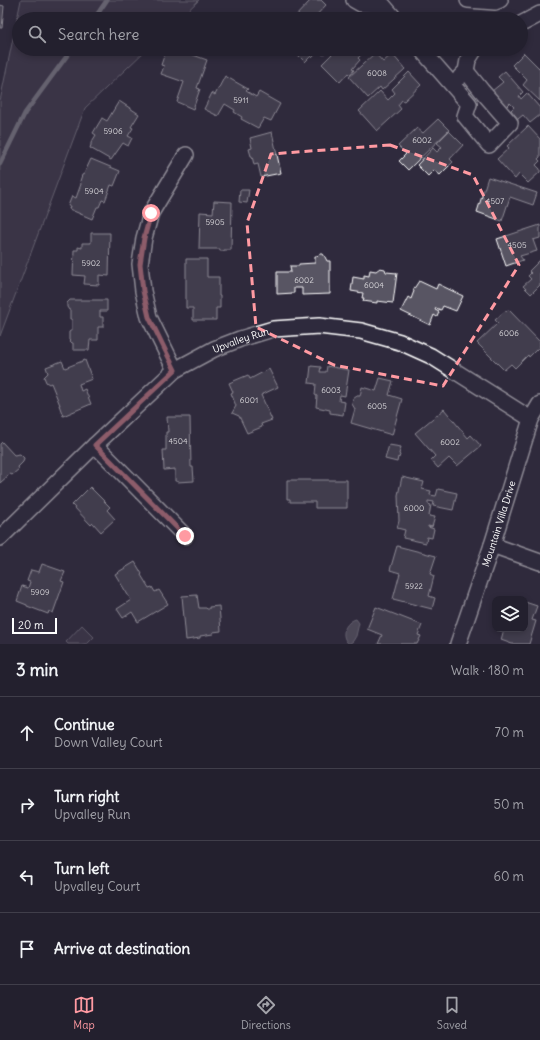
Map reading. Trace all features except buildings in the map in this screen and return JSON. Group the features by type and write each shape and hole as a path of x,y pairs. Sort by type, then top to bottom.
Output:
{"street":[{"path":"354,0 361,4 384,3 390,12"},
{"path":"468,0 497,1"},
{"path":"528,20 540,14"},
{"path":"427,56 469,104 464,116 490,145 510,123 466,72"},
{"path":"452,85 466,72 468,60 471,56"},
{"path":"175,370 149,317 143,291 140,264 144,238 151,213 186,155"},
{"name":"Upvalley Run","path":"0,538 95,445 175,370 214,349 273,329 319,326 361,331 400,342 431,356 531,419"},
{"name":"Mountain Villa Drive","path":"458,644 492,545 531,419 540,404"},
{"path":"95,445 185,536"},
{"path":"492,545 540,562"}],"highlighted area":[{"path":"390,145 473,175 519,265 443,386 334,365 256,327 247,223 271,154"}],"shaded area":[{"path":"21,0 199,0 186,12 19,12"},
{"path":"12,43 12,56 140,56 85,108 0,336 0,101"},
{"path":"356,619 359,623 356,636 349,644 344,637 344,633 346,626"},
{"path":"82,625 94,637 87,644 68,644 66,642"}],"waterway":[{"path":"99,12 107,0"},
{"path":"0,164 25,113 67,56"}],"route":[{"path":"151,213 144,238 140,264 143,291 149,317 175,370 95,445 185,536"}]}
